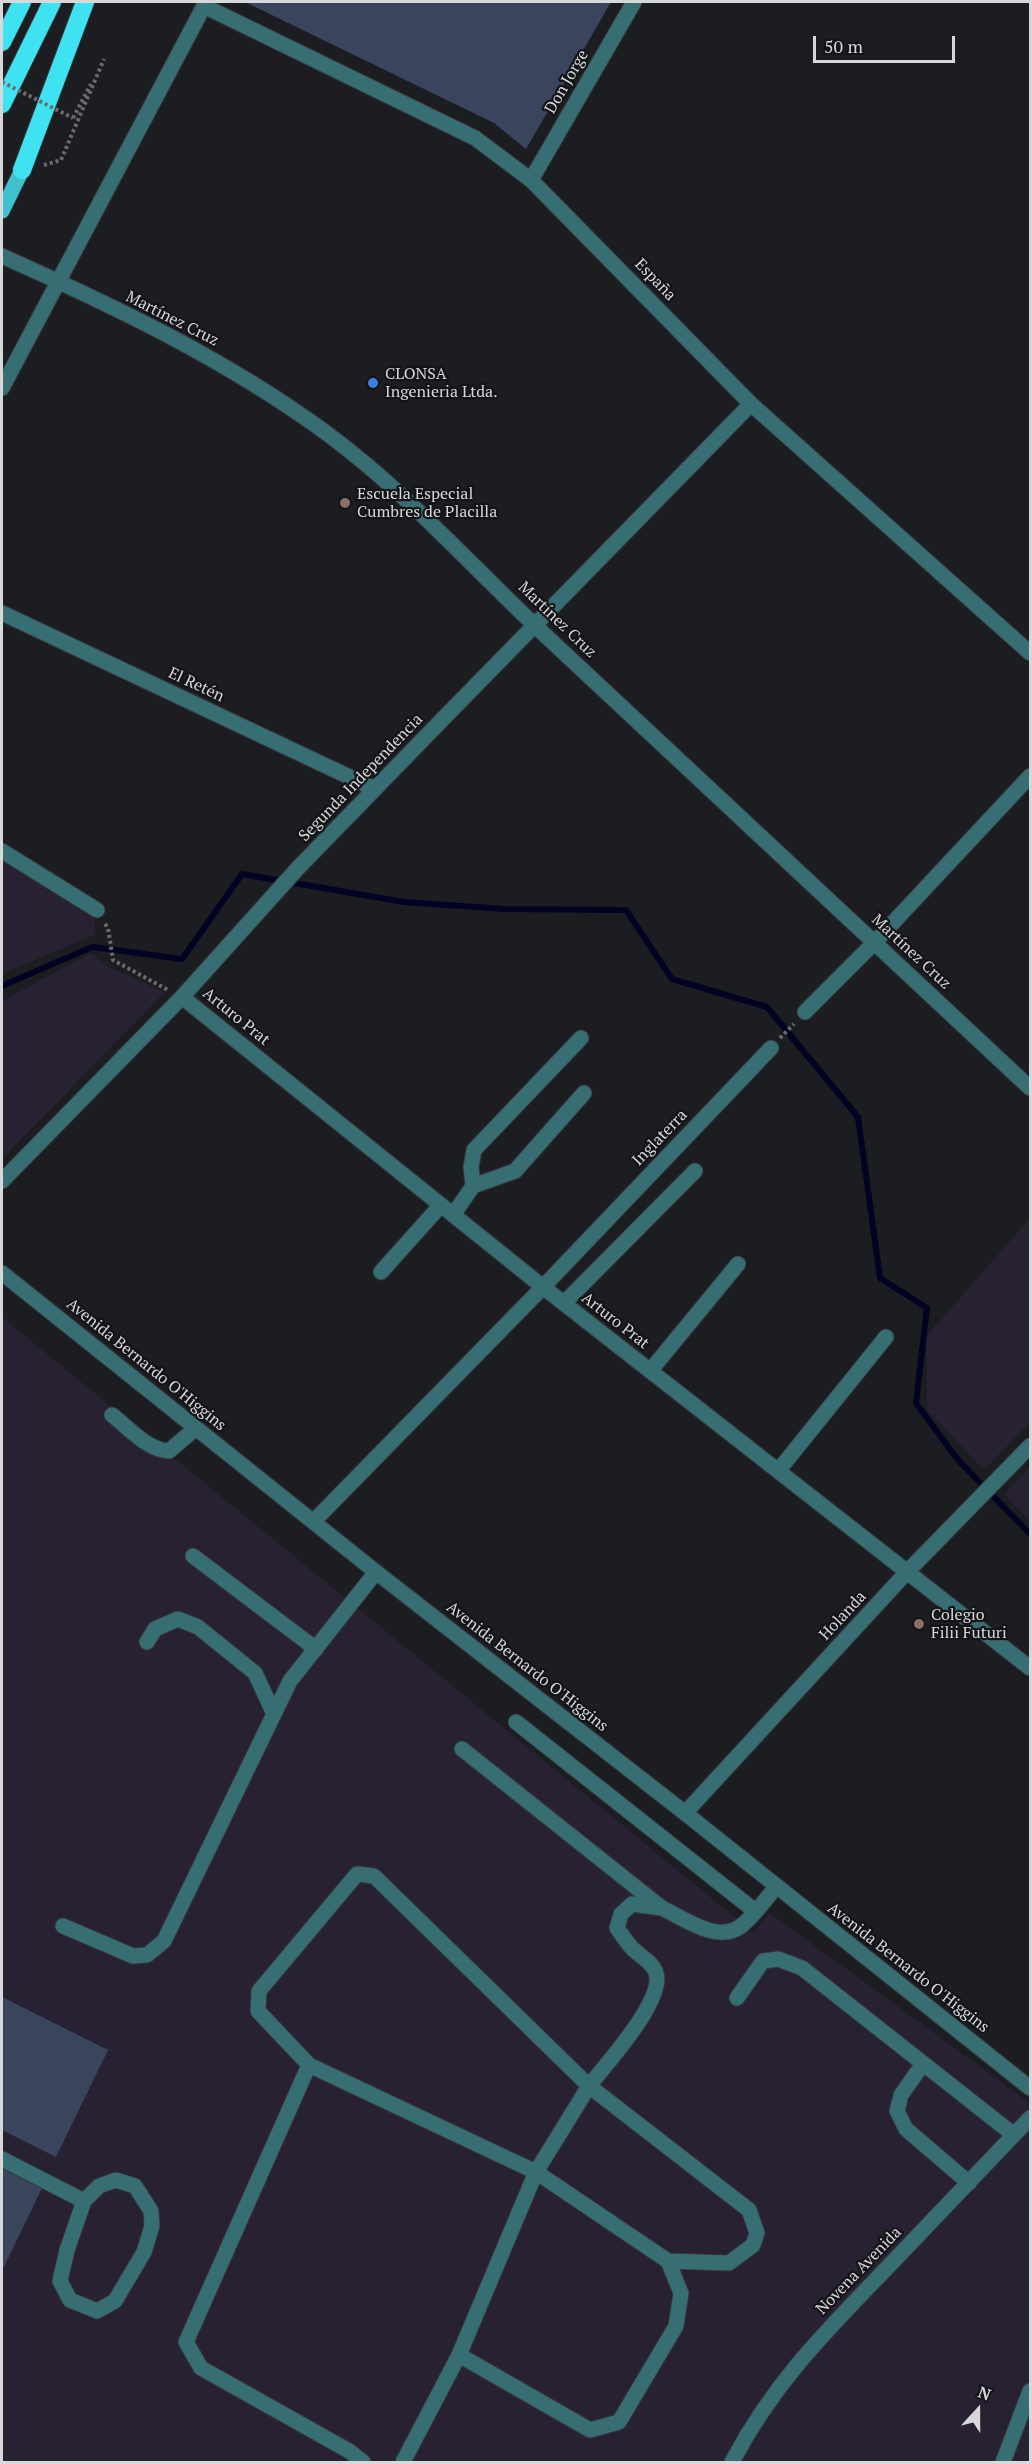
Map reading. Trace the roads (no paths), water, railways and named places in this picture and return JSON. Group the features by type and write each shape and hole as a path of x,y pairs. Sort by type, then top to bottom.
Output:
{"highway":[{"path":"2,42 22,2"},
{"path":"2,104 52,2"},
{"path":"22,170 85,2"}],"main road":[{"path":"2,211 22,170"}],"street":[{"name":"Don Jorge","path":"531,180 634,2"},
{"name":"España","path":"57,281 204,6 475,138 531,180 751,404 1030,653"},
{"name":"Martínez Cruz","path":"2,256 194,349 257,386 326,432 415,506 534,625 1030,1088"},
{"path":"2,388 57,281"},
{"name":"Segunda Independencia","path":"2,1181 182,997 298,868 751,404"},
{"name":"El Retén","path":"2,613 375,789"},
{"path":"805,1012 875,942 1030,776"},
{"path":"2,851 97,910"},
{"name":"Arturo Prat","path":"182,997 564,1304 1030,1668"},
{"path":"473,1186 471,1167 474,1150 581,1038"},
{"name":"Inglaterra","path":"313,1522 543,1287 771,1047"},
{"path":"381,1272 473,1186 515,1171 584,1093"},
{"path":"564,1304 695,1171"},
{"path":"650,1371 738,1264"},
{"name":"Avenida Bernardo O'Higgins","path":"2,1273 376,1572 685,1813 1030,2088"},
{"path":"778,1471 886,1337"},
{"path":"112,1415 161,1451 169,1451 196,1428"},
{"name":"Holanda","path":"685,1813 907,1572 1030,1446"},
{"path":"193,1556 316,1649"},
{"path":"63,1926 133,1956 147,1955 164,1941 290,1681 376,1572"},
{"path":"147,1642 155,1629 178,1619 198,1627 255,1673 274,1714"},
{"path":"516,1722 755,1911"},
{"path":"462,1749 662,1908 698,1926 723,1933 740,1927 777,1887"},
{"path":"357,1874 374,1876 589,2086 749,2210 758,2233 753,2245 729,2263 668,2261 536,2172 309,2065 258,2011 258,1991 357,1874"},
{"path":"403,2463 459,2355 536,2172 589,2086 643,2017 654,1993 657,1975 652,1965 632,1947 617,1928 621,1914 633,1904 662,1908"},
{"path":"737,1998 763,1961 778,1959 802,1968 1014,2135"},
{"path":"923,2064 901,2095 897,2110 906,2129 969,2183"},
{"path":"309,2065 186,2342 201,2368 349,2451 363,2463"},
{"name":"Novena Avenida","path":"732,2463 751,2426 777,2387 812,2345 1030,2118"},
{"path":"2,2159 84,2201"},
{"path":"116,2180 135,2186 151,2211 152,2226 144,2252 115,2301 97,2311 70,2300 60,2280 67,2250 84,2201 99,2186 116,2180"},
{"path":"459,2355 590,2430 619,2422 676,2326 681,2293 668,2261"},
{"path":"1003,2463 1030,2391"}],"waterway":[{"path":"2,986 92,947 182,959 242,874 404,902 504,909 626,910 672,979 767,1007 858,1117 880,1278 927,1308 916,1403 958,1460 1030,1534"}],"place":[{"name":"CLONSA Ingenieria Ltda.","path":"373,383"},
{"name":"Escuela Especial Cumbres de Placilla","path":"345,503"},
{"name":"Colegio Filii Futuri","path":"919,1624"}]}
